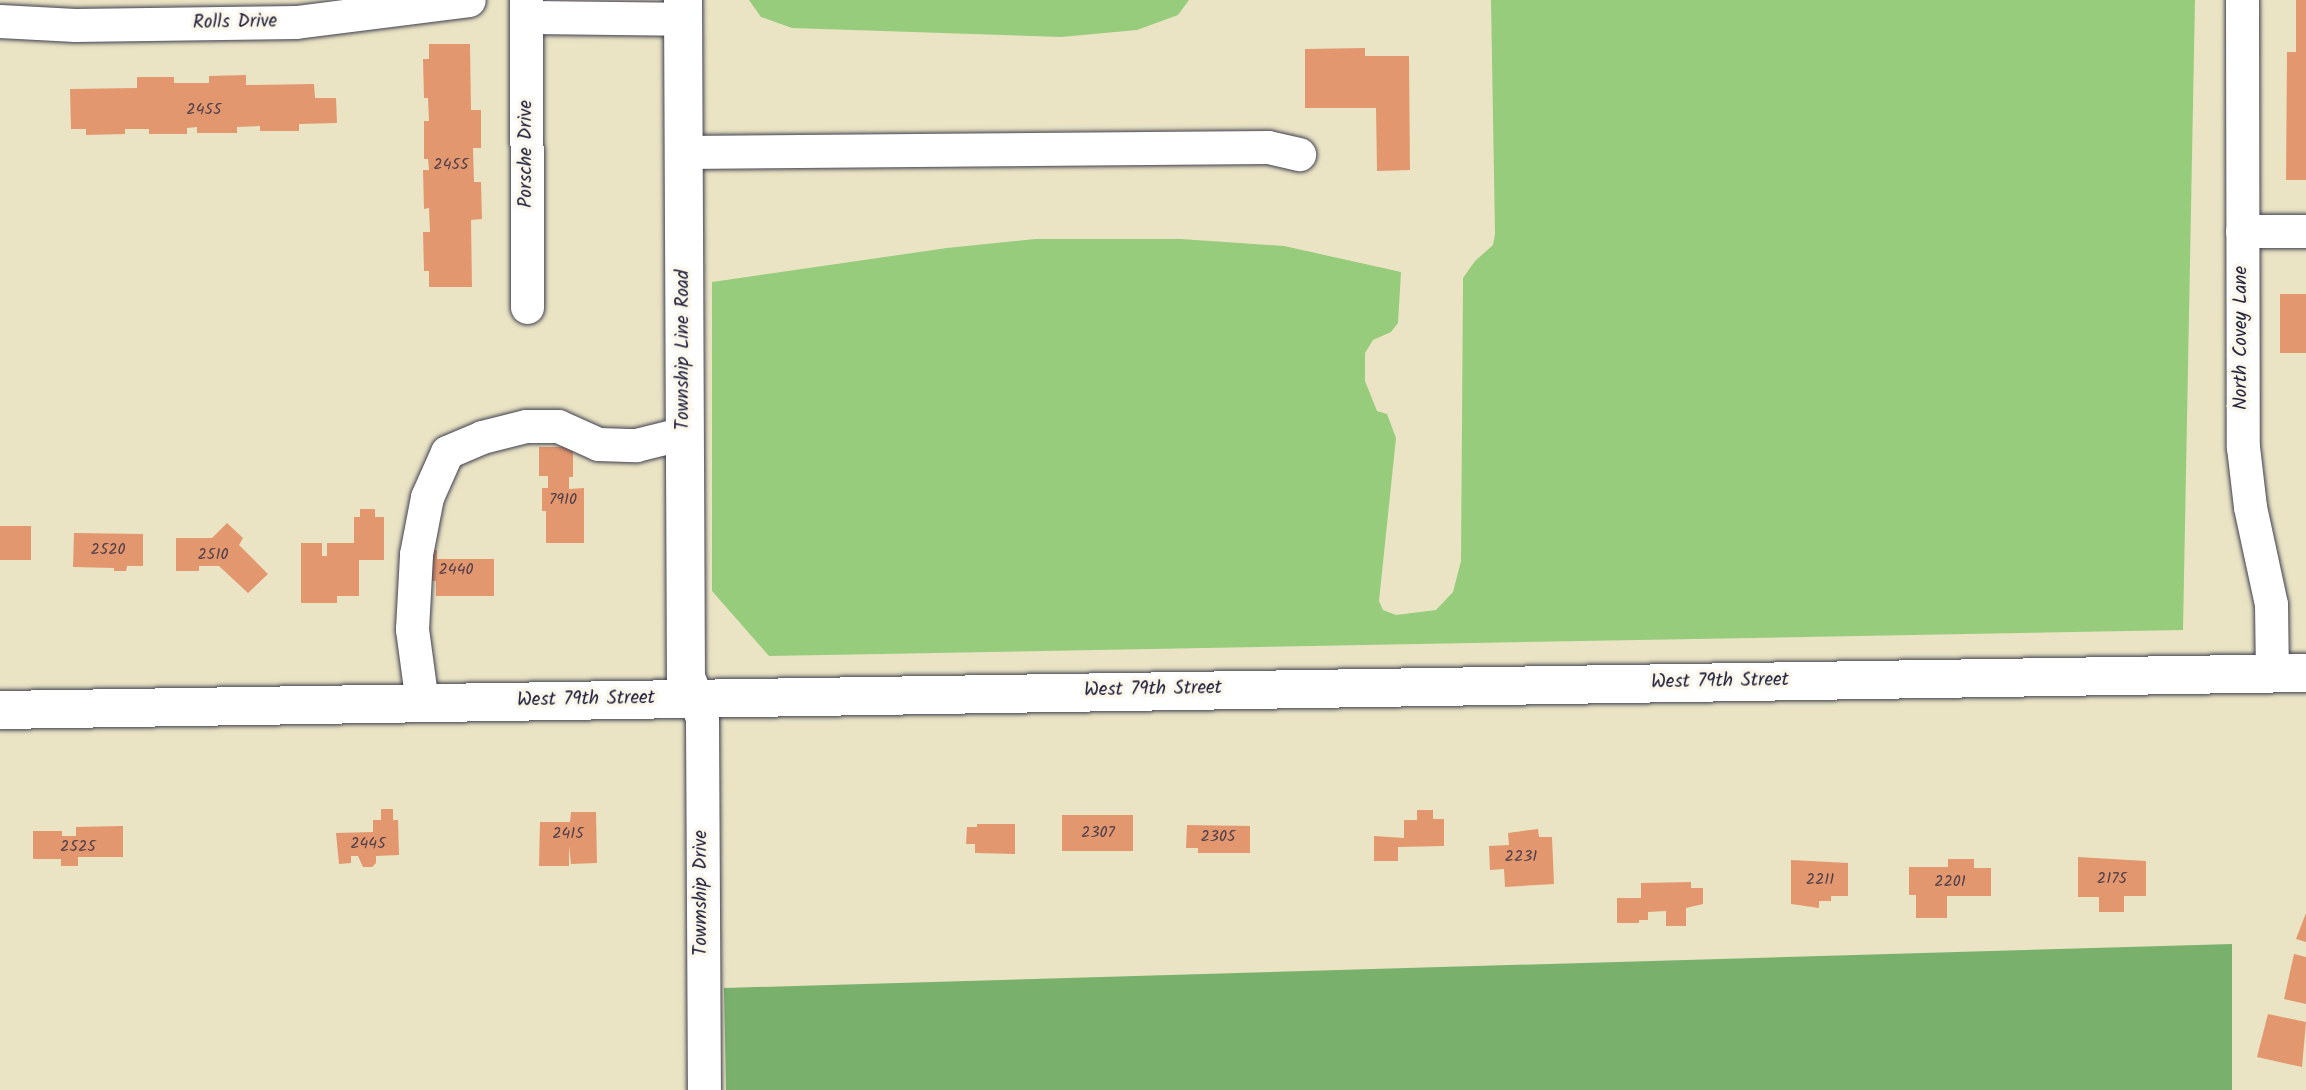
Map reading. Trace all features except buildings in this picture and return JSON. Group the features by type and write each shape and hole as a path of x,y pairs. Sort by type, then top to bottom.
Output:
{"main road":[{"name":"Township Line Road","path":"683,10 686,678 694,697"},
{"name":"West 79th Street","path":"0,710 2289,673"}],"street":[{"name":"Rolls Drive","path":"0,21 75,26 296,22 469,0"},
{"name":"North Covey Lane","path":"2242,0 2243,447 2250,507 2289,673"},
{"path":"526,8 683,10"},
{"name":"Porsche Drive","path":"526,8 527,307"},
{"path":"683,152 1268,147 1298,154"},
{"path":"2242,231 2306,230"},
{"path":"422,703 412,629 415,554 427,497 447,453 482,437 526,426 558,426 598,444 636,444 685,433"},
{"name":"Towmship Drive","path":"694,697 702,718 704,1090"}],"green space":[{"path":"749,0 1189,0 1178,15 1137,30 1061,37 792,28 761,17"},
{"path":"1491,0 2195,0 2183,630 769,656 712,591 712,282 947,248 1035,239 1181,239 1284,246 1401,272 1398,323 1391,332 1373,340 1365,353 1365,381 1377,411 1387,414 1396,438 1379,601 1383,610 1396,615 1436,610 1453,592 1461,561 1463,278 1475,261 1493,245 1495,234"},
{"path":"2232,944 2232,1090 726,1090 724,988"}]}
